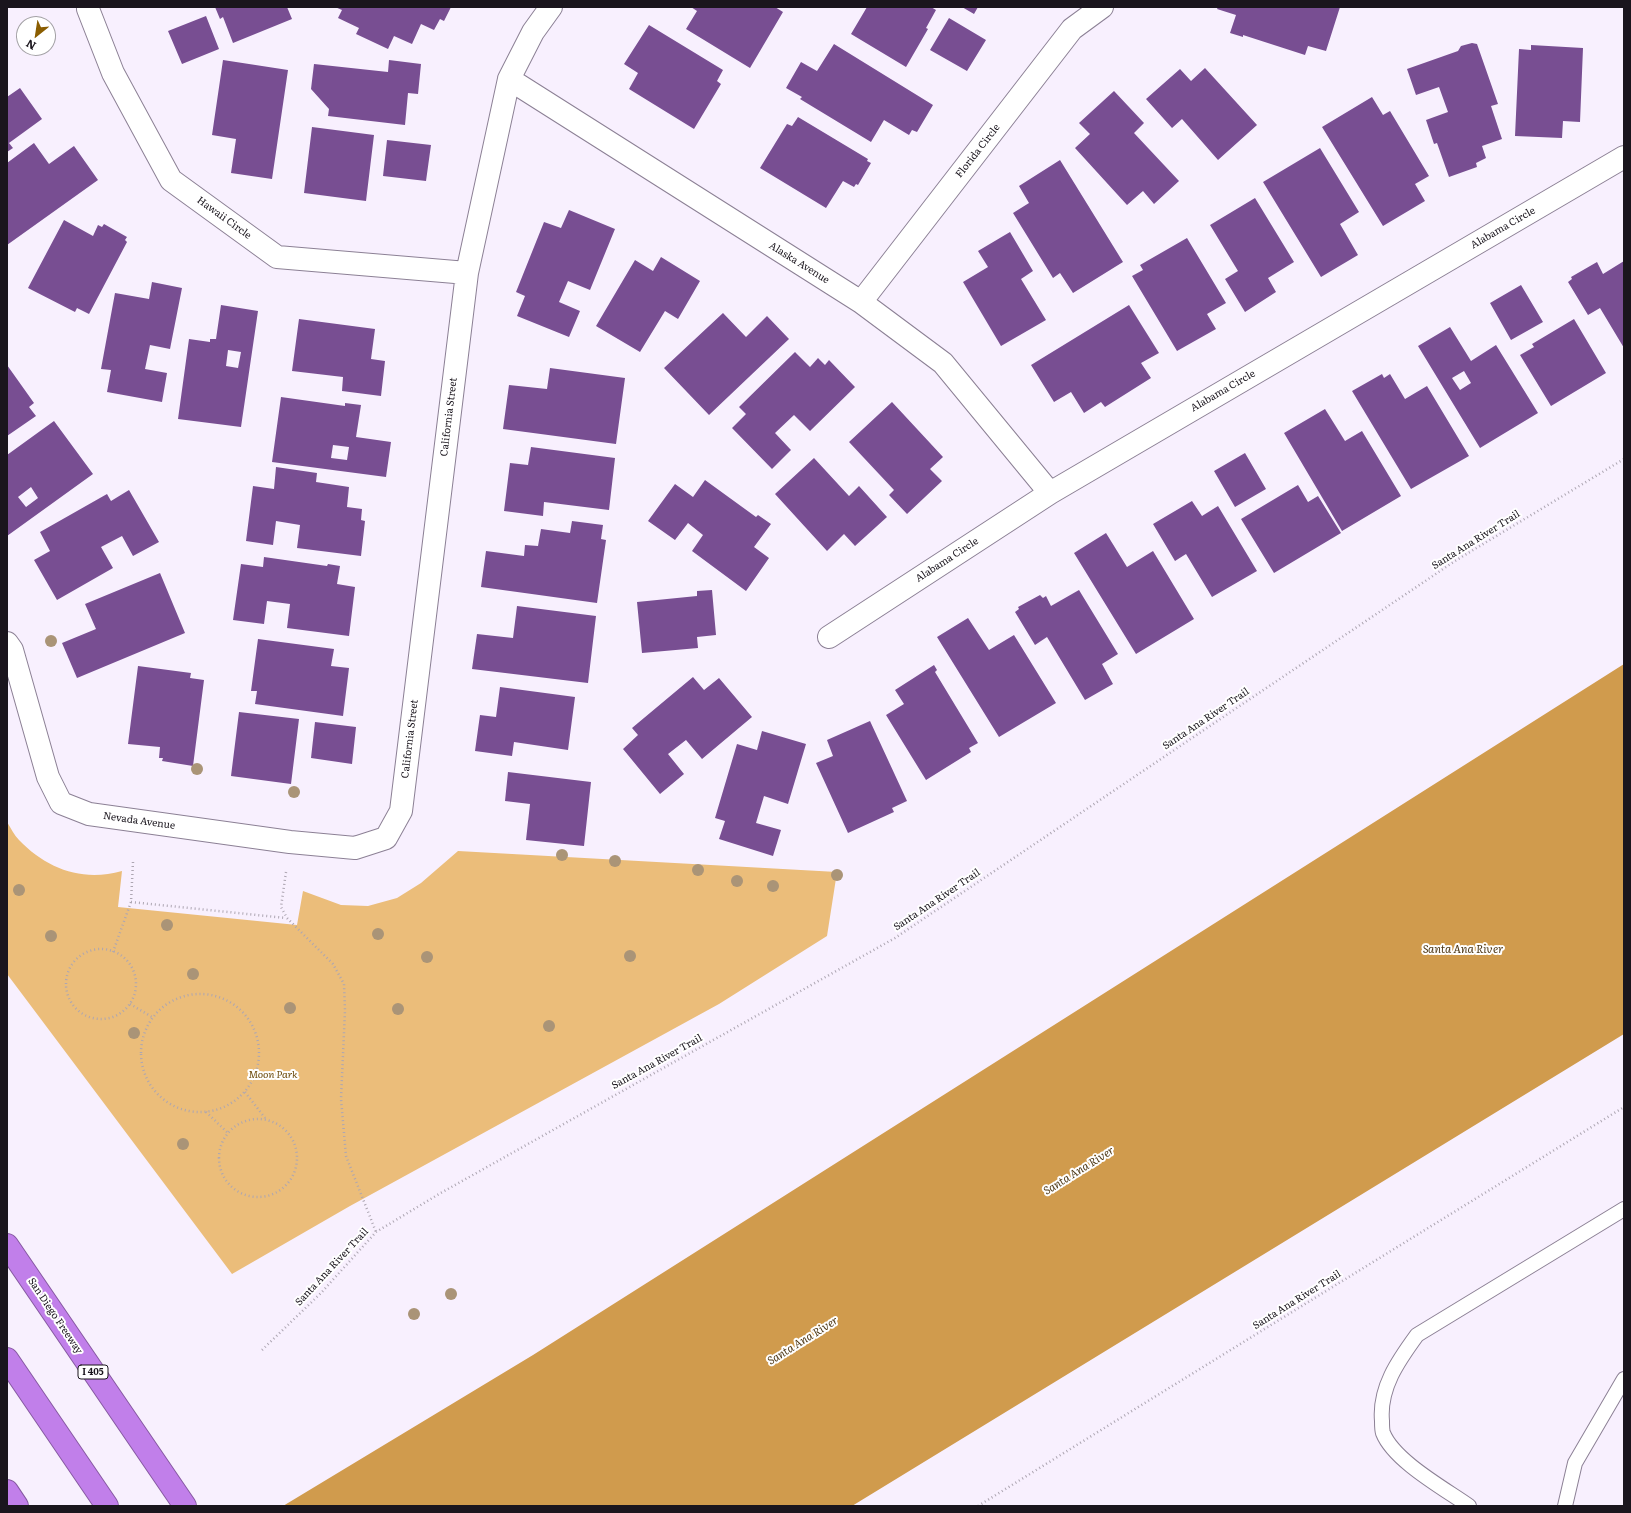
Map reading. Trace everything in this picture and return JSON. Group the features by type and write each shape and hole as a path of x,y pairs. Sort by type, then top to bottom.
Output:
{"highway":[{"name":"San Diego Freeway","path":"7,1245 182,1502"},
{"path":"7,1359 108,1506"},
{"path":"7,1491 17,1506"}],"street":[{"name":"California Street","path":"386,838 401,811 467,273 510,79 533,32 551,7"},
{"name":"Florida Circle","path":"861,302 1072,29 1102,7"},
{"name":"Hawaii Circle","path":"88,9 113,73 171,180 277,257 467,273"},
{"name":"Alaska Avenue","path":"510,79 861,302 943,363 1050,493"},
{"name":"Alabama Circle","path":"829,637 1050,493 1624,156"},
{"name":"Nevada Avenue","path":"7,643 12,650 48,777 61,803 89,814 290,842 355,848 386,838"}],"lane":[{"path":"1469,1506 1411,1466 1395,1452 1383,1433 1381,1408 1387,1384 1398,1360 1417,1335 1624,1209"},
{"path":"1565,1506 1575,1463 1624,1379"}],"path":[{"name":"Santa Ana River Trail","path":"262,1350 321,1294 376,1232 438,1194 895,938 1455,561 1624,459"},
{"path":"290,842 281,907 287,918 333,964 344,984 345,1010 341,1099 346,1156 376,1232"},
{"path":"112,952 131,902 133,862"},
{"path":"131,902 287,918"},
{"path":"101,949 122,957 130,964 136,984 130,1004 122,1012 111,1018 99,1019 88,1016 77,1010 70,1001 66,989 67,977 71,966 79,957 89,951 101,949"},
{"path":"202,993 220,997 237,1006 250,1020 258,1039 260,1060 254,1079 245,1092 242,1096 225,1107 206,1112 186,1110 167,1102 152,1088 143,1072 140,1053 144,1034 152,1017 166,1004 183,996 202,993"},
{"path":"130,1004 152,1017"},
{"path":"245,1092 265,1119"},
{"name":"Santa Ana River Trail","path":"978,1506 1624,1107"},
{"path":"206,1112 228,1132"},
{"path":"251,1119 265,1119 277,1124 288,1132 294,1143 297,1155 296,1167 292,1178 283,1188 273,1194 261,1197 248,1196 237,1191 228,1183 221,1171 219,1158 221,1144 228,1132 238,1124 251,1119"}],"green space":[{"name":"Moon Park","path":"7,822 19,840 41,859 53,865 79,874 93,875 122,871 118,907 297,925 303,891 341,905 368,906 397,898 421,883 458,851 837,872 827,936 719,1004 350,1206 232,1274 7,974"}],"water":[{"name":"Santa Ana River","path":"1624,664 1624,1034 852,1506 283,1506 533,1355"}],"building":[{"path":"215,7 287,7 292,19 233,43 223,17 220,19"},
{"path":"335,7 451,7 444,21 440,19 434,30 421,24 412,44 394,36 388,49 356,34 359,28 338,18 342,10"},
{"path":"691,7 775,7 783,12 750,68 686,29 697,11"},
{"path":"867,7 931,7 936,10 926,28 928,29 906,67 851,34"},
{"path":"962,7 978,7 974,14"},
{"path":"1218,7 1340,7 1326,51 1308,46 1305,55 1243,35 1243,37 1230,33 1236,15 1217,9"},
{"path":"206,16 219,49 182,64 168,31"},
{"path":"949,18 986,40 967,71 930,50"},
{"path":"649,25 723,70 717,81 721,84 694,129 629,89 638,73 624,64"},
{"path":"1472,43 1477,44 1498,104 1491,106 1502,139 1482,146 1486,158 1476,163 1477,167 1449,177 1437,143 1434,144 1426,120 1448,112 1439,87 1416,95 1407,69 1458,51 1461,46"},
{"path":"834,44 933,105 917,132 912,130 909,135 884,120 871,142 800,99 802,97 786,88 801,62 817,71"},
{"path":"1531,45 1583,48 1580,122 1563,121 1562,138 1515,136 1519,49 1531,50"},
{"path":"223,60 288,70 272,179 231,173 236,139 212,135"},
{"path":"389,60 421,64 418,94 408,93 405,125 328,116 329,109 311,89 314,64 388,72"},
{"path":"1205,68 1257,125 1218,160 1182,119 1172,128 1146,99 1180,69 1191,81"},
{"path":"20,88 42,119 9,143 13,148 7,152 7,97"},
{"path":"1114,91 1144,123 1134,133 1179,181 1154,204 1143,191 1127,205 1075,148 1090,134 1079,123"},
{"path":"1372,97 1383,115 1390,111 1429,176 1415,184 1425,201 1383,226 1322,127"},
{"path":"798,117 868,159 867,161 871,163 858,185 856,184 854,187 843,181 826,208 760,168 787,124 792,126"},
{"path":"312,127 374,135 366,201 304,193"},
{"path":"387,140 431,145 426,181 383,176"},
{"path":"34,143 49,164 74,146 98,180 7,245 7,163"},
{"path":"1320,148 1359,212 1340,224 1358,255 1321,277 1263,182"},
{"path":"1060,160 1123,262 1073,293 1060,273 1053,278 1013,213 1029,203 1019,186"},
{"path":"1255,198 1294,262 1268,278 1276,292 1245,312 1225,279 1238,271 1210,225"},
{"path":"569,210 615,229 590,290 568,281 559,302 580,311 569,337 517,316 525,296 516,292 544,222 561,228"},
{"path":"64,220 93,236 98,225 102,227 104,224 127,237 125,240 127,242 89,314 77,308 75,312 28,288"},
{"path":"1010,232 1033,271 1021,279 1046,320 1001,346 963,282 988,267 978,251"},
{"path":"1187,238 1226,303 1207,314 1216,329 1177,351 1132,276 1143,270 1140,265"},
{"path":"661,257 700,281 678,319 665,311 640,352 596,326 635,260 653,271"},
{"path":"1624,261 1624,348 1600,308 1588,315 1568,282 1572,279 1571,277 1597,262 1603,274"},
{"path":"152,282 182,288 170,349 150,345 145,369 167,373 162,402 107,392 111,370 101,369 115,293 149,299"},
{"path":"1521,285 1543,322 1511,340 1490,303"},
{"path":"221,305 258,311 241,427 178,419 189,339 210,342 210,339 216,339","holes":["228,350 241,352 238,368 226,366"]},
{"path":"1129,305 1159,353 1141,363 1151,378 1105,407 1101,402 1084,413 1071,392 1054,402 1031,365"},
{"path":"723,313 746,337 767,316 789,339 709,415 664,368"},
{"path":"299,319 375,329 371,359 385,361 381,396 342,391 343,377 292,371"},
{"path":"1574,319 1606,373 1551,406 1520,355 1534,347 1532,344"},
{"path":"1450,327 1471,361 1496,345 1538,413 1480,448 1418,346","holes":["1464,371 1471,383 1460,390 1452,378"]},
{"path":"795,352 810,367 818,358 825,365 829,360 855,387 810,431 794,415 775,433 791,450 772,469 732,428 746,414 739,407"},
{"path":"7,365 34,403 29,407 36,416 7,436"},
{"path":"550,368 625,378 616,444 503,429 509,385 547,389"},
{"path":"1382,374 1384,378 1390,374 1405,399 1427,386 1469,456 1411,489 1352,391"},
{"path":"281,397 345,406 345,403 361,405 356,437 391,442 386,477 272,462","holes":["333,445 349,447 347,460 331,458"]},
{"path":"892,402 943,457 930,469 942,481 907,514 889,495 894,490 849,442"},
{"path":"1325,409 1345,441 1362,431 1401,496 1342,531 1284,433"},
{"path":"54,421 93,474 7,536 7,455","holes":["31,487 38,498 26,507 18,497"]},
{"path":"531,447 615,458 609,510 544,502 543,516 504,511 510,463 528,465"},
{"path":"1245,453 1266,489 1235,507 1214,471"},
{"path":"814,458 849,496 859,486 887,517 855,546 844,534 827,551 775,494"},
{"path":"276,467 317,473 316,482 349,487 347,507 362,509 361,520 365,521 361,556 297,548 300,525 276,521 273,545 246,541 253,486 274,489"},
{"path":"705,480 756,517 758,515 771,524 754,547 769,558 746,591 692,551 703,535 688,523 675,540 648,521 675,484 693,497"},
{"path":"1298,485 1308,502 1318,496 1341,533 1274,573 1241,519"},
{"path":"129,490 159,542 133,556 122,536 101,547 113,568 57,600 34,560 50,551 40,532 107,494 111,501"},
{"path":"1192,501 1202,516 1218,506 1257,571 1212,597 1186,554 1175,561 1153,524"},
{"path":"572,521 603,525 601,539 606,540 597,603 481,587 486,551 524,556 525,545 538,546 541,529 570,533"},
{"path":"1106,533 1127,567 1153,551 1194,619 1136,654 1074,553"},
{"path":"264,557 327,566 328,564 340,566 337,584 355,587 349,636 287,628 290,604 267,601 264,624 233,620 241,564 263,567"},
{"path":"160,573 185,633 77,678 62,643 96,629 85,604"},
{"path":"712,590 716,635 697,637 698,648 642,653 637,602 697,596 697,591"},
{"path":"1079,590 1118,654 1102,664 1113,684 1085,700 1047,637 1035,645 1015,612 1019,609 1018,607 1040,595 1043,598 1046,596 1051,606"},
{"path":"517,606 596,616 588,683 472,669 477,634 513,638"},
{"path":"968,618 989,650 1014,635 1056,703 999,737 937,637"},
{"path":"258,639 334,649 331,666 349,668 343,716 255,704 257,691 251,691"},
{"path":"934,665 937,670 935,672 978,743 969,748 971,752 926,780 886,715 904,704 895,690"},
{"path":"138,666 191,673 190,678 204,680 193,766 162,761 163,758 159,758 160,747 128,744"},
{"path":"693,677 704,690 719,678 752,717 702,759 686,740 668,754 684,774 660,794 623,749 638,735 632,728"},
{"path":"500,687 575,697 568,750 514,742 512,756 475,751 480,715 496,717"},
{"path":"239,712 299,719 291,784 231,776"},
{"path":"870,721 907,801 892,808 894,812 848,833 816,763 833,756 827,740"},
{"path":"315,722 356,727 352,764 311,758"},
{"path":"762,731 806,744 788,804 764,796 756,823 781,830 773,856 719,839 725,821 715,818 737,744 757,750"},
{"path":"508,772 591,782 584,846 526,840 530,804 505,801"}]}
